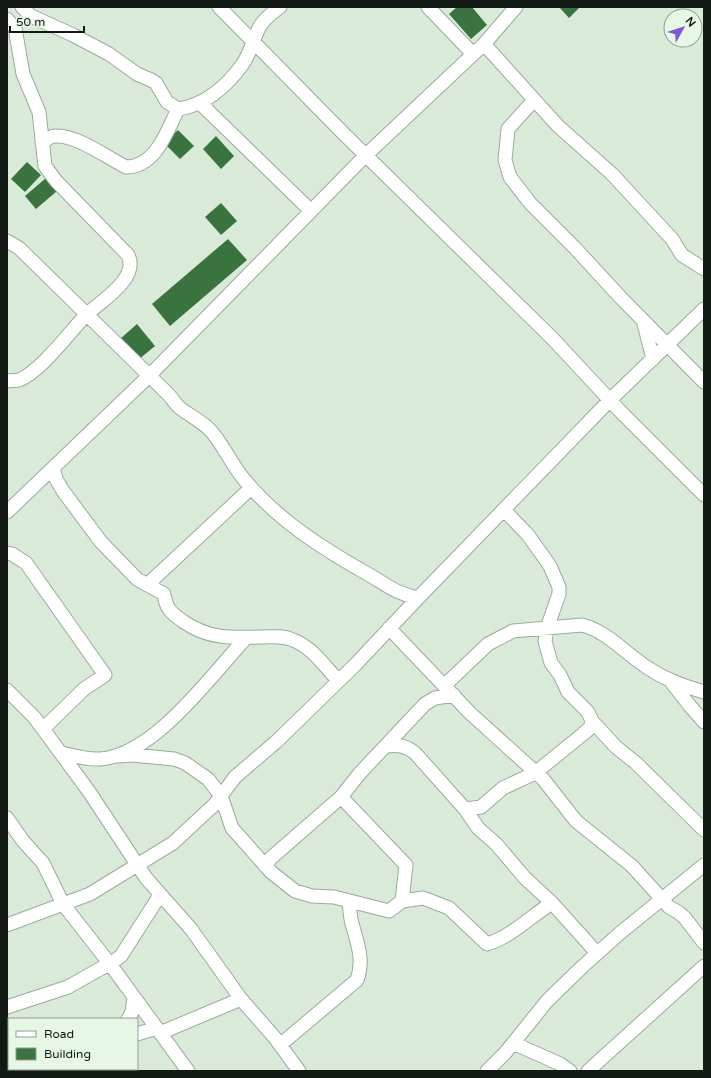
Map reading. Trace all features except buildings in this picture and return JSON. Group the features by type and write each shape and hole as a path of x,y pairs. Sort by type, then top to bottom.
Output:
{"street":[{"path":"22,7 31,16 73,35 108,54 136,74 156,83 167,102 178,109 200,103 220,88 242,65 261,26 270,15 280,7"},
{"path":"219,7 366,155 553,339 610,400 704,495"},
{"path":"428,7 438,12 473,54"},
{"path":"7,512 149,376 366,155 484,44 516,7"},
{"path":"7,18 15,28 23,74 39,112 45,166 48,171 128,255 130,260 129,271 117,289 86,315 41,365 20,380 7,381"},
{"path":"484,44 534,100 584,150 612,174 672,239 682,255 704,269"},
{"path":"534,100 508,129 505,160 510,177 530,203 704,382"},
{"path":"200,103 311,211"},
{"path":"42,143 48,138 55,136 67,137 126,167 135,167 145,162 163,140 178,109"},
{"path":"7,241 19,248 180,408 199,420 212,431 234,467 270,508 318,545 393,590 418,598"},
{"path":"7,925 90,894 173,843 215,804 235,777 277,741 355,665 610,400 704,309"},
{"path":"643,320 653,359"},
{"path":"53,468 56,479 63,491 101,542 137,579 164,594 166,606 177,618 205,634 230,638 279,636 305,645 338,680"},
{"path":"147,585 251,488"},
{"path":"504,510 528,535 550,566 559,587 559,594 547,628 545,641 551,663 560,675 568,692 588,712 592,721 616,747 636,763 704,830"},
{"path":"7,553 12,554 26,563 105,675 84,689 44,729"},
{"path":"445,685 488,644 513,631 582,625 592,627 602,633 648,668 672,683 704,692"},
{"path":"389,628 445,685 470,713 542,780 576,821 632,866 669,907 685,918 704,943"},
{"path":"118,756 148,739 181,711 247,637"},
{"path":"672,683 704,722"},
{"path":"7,690 44,729 62,753 137,866 160,895 191,929 241,999 280,1045 299,1071"},
{"path":"265,866 277,852 340,797 351,782 426,704 435,698 454,695"},
{"path":"465,809 481,807 503,788 535,773 590,728 592,721"},
{"path":"386,746 399,745 409,748 465,809 478,828 497,845 525,878 552,903 596,954"},
{"path":"62,753 87,759 101,759 132,755 174,759 185,763 208,779 221,796 232,828 265,866 280,881 295,891 312,896 334,897 389,911 402,901 423,898 449,908 487,944 498,941 535,913 552,903"},
{"path":"340,797 406,865 402,901"},
{"path":"7,818 23,841 43,863 63,904 110,964 188,1071"},
{"path":"487,1071 513,1043 547,1001 596,954 704,865"},
{"path":"7,1007 68,987 110,964 121,956 160,895"},
{"path":"280,1045 357,980 361,969 361,958 352,925 349,901"},
{"path":"588,1071 704,966"},
{"path":"129,1018 132,1012 134,997"},
{"path":"138,1034 158,1030 241,999"},
{"path":"513,1043 560,1064 570,1071"}]}
